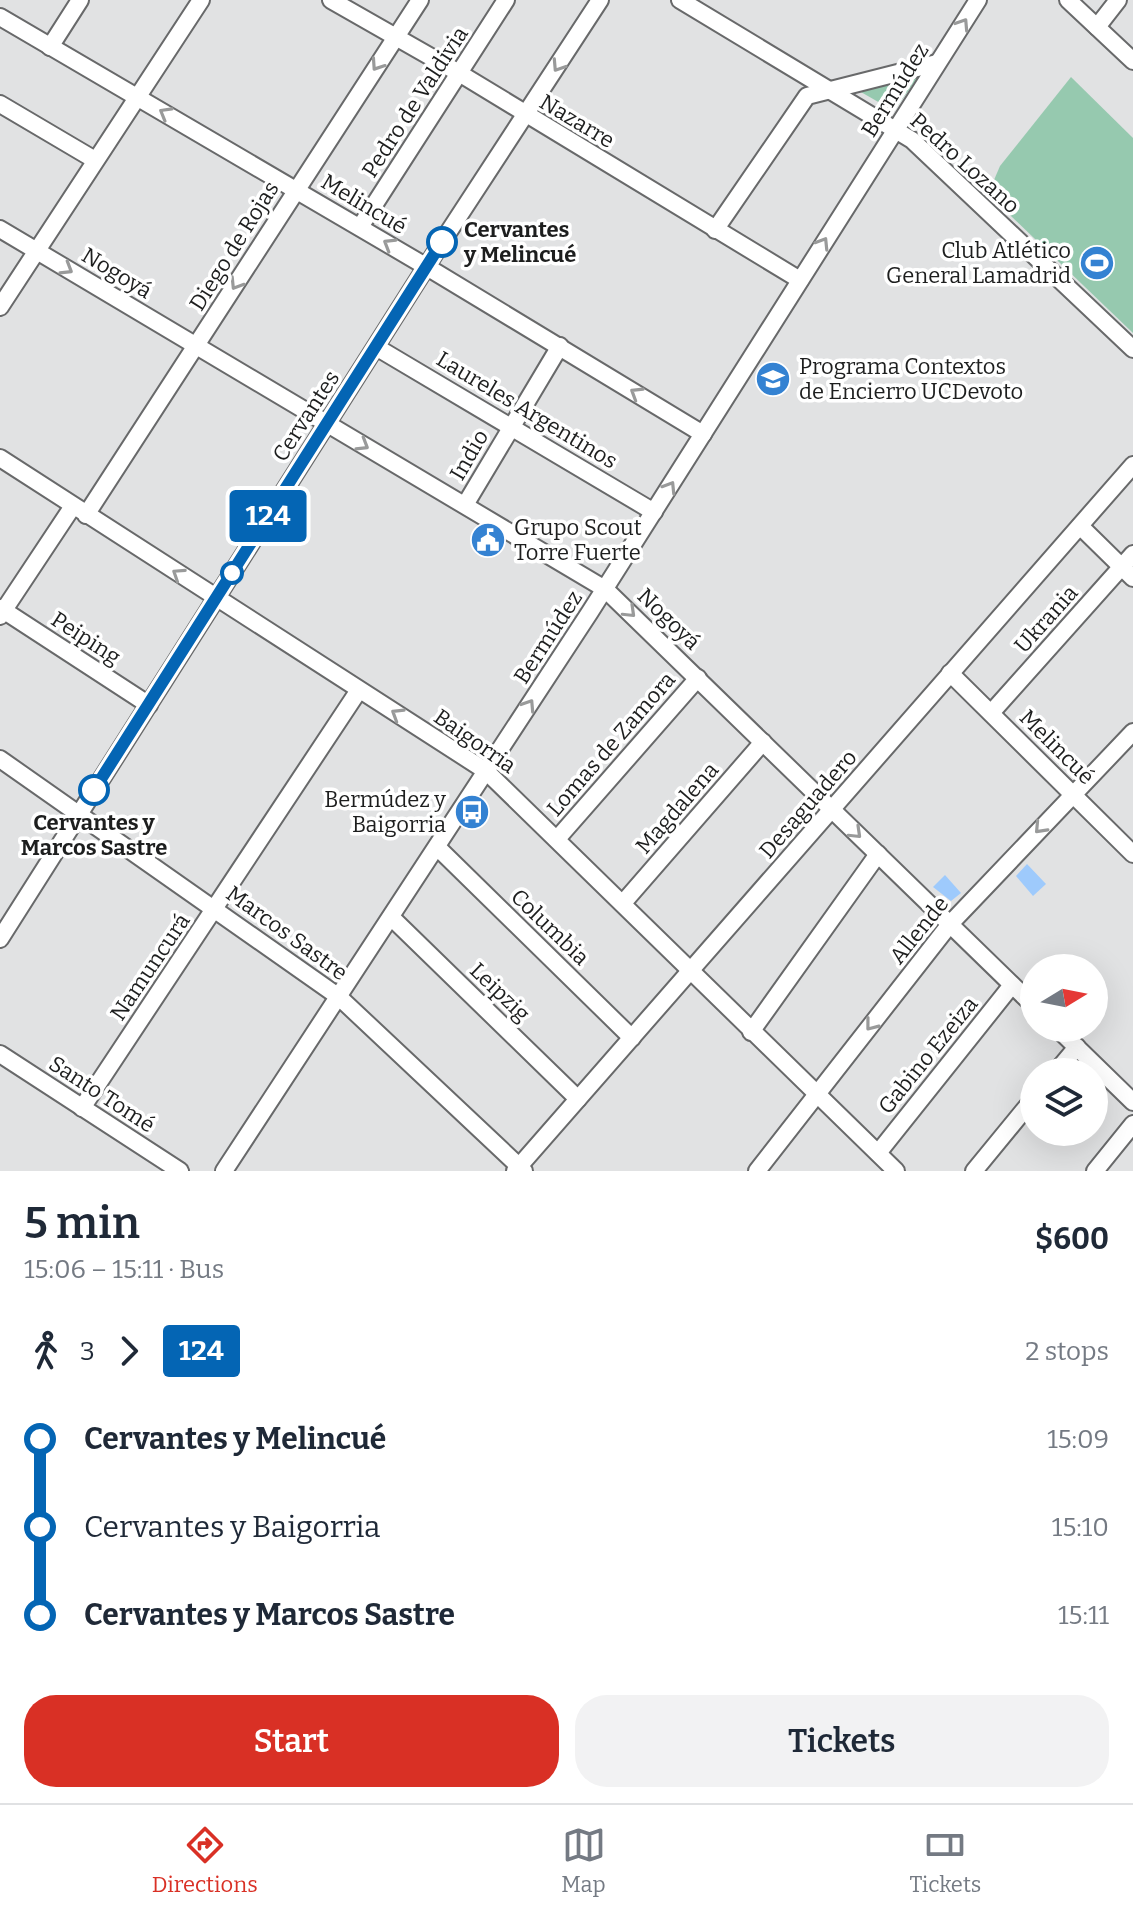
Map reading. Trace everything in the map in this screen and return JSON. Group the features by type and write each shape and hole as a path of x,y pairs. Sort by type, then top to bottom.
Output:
{"street":[{"path":"50,47 80,0"},
{"path":"0,307 201,0"},
{"name":"Nazarre","path":"331,0 459,73 525,116 800,280"},
{"name":"Diego de Rojas","path":"1,612 80,510 198,346 295,189 420,0"},
{"name":"Pedro de Valdivia","path":"360,227 506,0"},
{"name":"Cervantes","path":"0,939 600,0"},
{"name":"Pedro Lozano","path":"680,0 912,140 1133,349"},
{"name":"Bermúdez","path":"224,1171 605,589 978,0"},
{"path":"1068,0 1133,61"},
{"path":"1097,27 1118,0"},
{"name":"Melincué","path":"0,17 360,227 703,434"},
{"path":"715,230 807,96 937,63"},
{"path":"0,104 95,160"},
{"name":"Nogoyá","path":"0,229 605,589 1020,993"},
{"name":"Indio","path":"465,505 560,346"},
{"name":"Laureles Argentinos","path":"376,347 654,512"},
{"name":"Baigorria","path":"0,458 486,771 896,1171"},
{"name":"Desaguadero","path":"519,1169 1133,465"},
{"path":"1080,526 1127,572"},
{"name":"Ukrania","path":"991,713 1127,572 1133,554"},
{"name":"Peiping","path":"1,612 149,705"},
{"name":"Melincué","path":"950,673 1133,854"},
{"name":"Lomas de Zamora","path":"557,839 698,678"},
{"name":"Namuncurá","path":"82,1108 359,690"},
{"name":"Allende","path":"757,1171 950,924 1133,732"},
{"name":"Magdalena","path":"623,903 763,742"},
{"name":"Marcos Sastre","path":"0,759 339,997 519,1169"},
{"name":"Columbia","path":"437,847 632,1038"},
{"path":"751,1032 878,854"},
{"name":"Leipzig","path":"391,917 578,1099"},
{"name":"Gabino Ezeiza","path":"878,1153 1012,985"},
{"path":"1072,1042 1133,1102"},
{"path":"1068,1058 1077,1047"},
{"name":"Santo Tomé","path":"0,1054 180,1171"},
{"path":"974,1171 1020,1115"},
{"path":"1095,1171 1133,1124"}],"green space":[{"path":"921,73 894,111 847,84"},
{"name":"Club Atlético General Lamadrid","path":"1071,77 1133,138 1133,333 988,194 1000,166"}],"building":[{"path":"1027,864 1046,884 1033,896 1016,876"},
{"path":"945,875 961,893 951,901 933,887"}],"bus line":[{"name":"124","path":"94,790 442,242"}],"place":[{"name":"Cervantes y Melincué","path":"442,242"},
{"name":"Club Atlético General Lamadrid","path":"1097,263"},
{"name":"Programa Contextos de Encierro UCDevoto","path":"773,379"},
{"name":"Grupo Scout Torre Fuerte","path":"488,540"},
{"name":"Cervantes y Marcos Sastre","path":"94,790"},
{"name":"Bermúdez y Baigorria","path":"472,812"}]}
